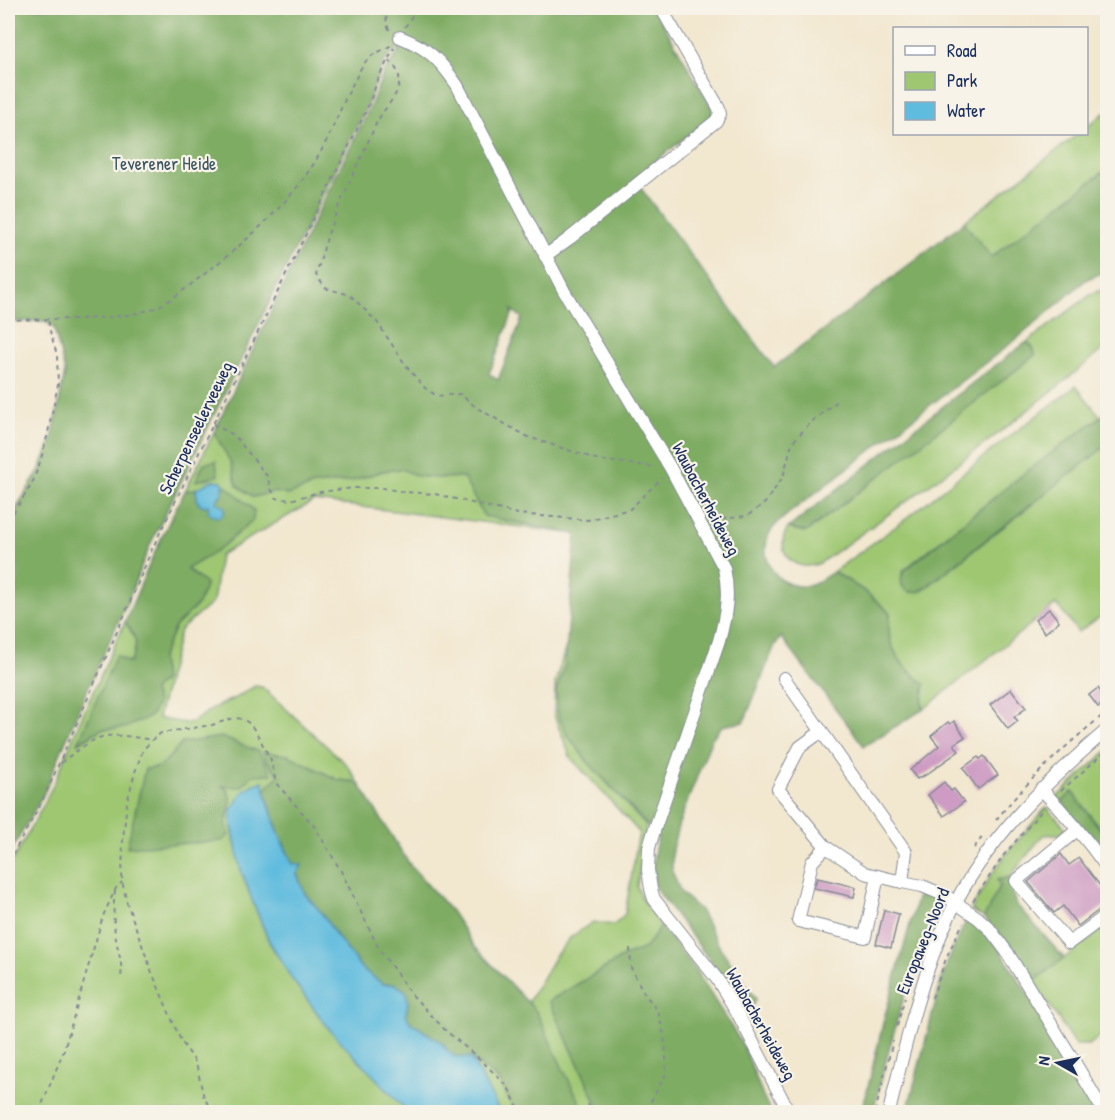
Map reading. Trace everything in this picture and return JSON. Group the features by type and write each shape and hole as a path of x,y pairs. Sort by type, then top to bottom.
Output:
{"street":[{"path":"545,256 716,121 720,114 719,108 661,8"},
{"name":"Waubacherheideweg","path":"400,37 425,48 457,85 564,291 671,469 724,568 728,585 726,615 653,834 649,848 649,878 654,900 717,979 736,1010 789,1113"},
{"path":"784,678 906,852 902,882"},
{"name":"Europaweg-Noord","path":"889,1113 911,1020 951,899 968,881 992,846 1041,789 1107,729"},
{"path":"822,731 800,747 778,789 826,847 866,873 922,886 951,899 985,923 1007,952 1104,1113"},
{"path":"1041,789 1107,869"},
{"path":"1077,830 1016,881 1069,943 1107,914"},
{"path":"826,847 812,862 798,921 865,937 878,876"}],"path":[{"path":"8,320 96,318 133,313 158,306 185,289 244,241 301,183 321,153 352,85 369,57 388,48 400,37 392,34 388,26 388,8"},
{"name":"Scherpenseelerveeweg","path":"8,863 40,805 128,609 152,549 364,116 379,77 417,8"},
{"path":"388,60 397,69 400,78 399,85 376,123 371,139 362,154 331,227 316,275 325,288 350,295 377,322 407,367 425,388 437,396 460,394 477,408 528,437 599,460 671,469"},
{"path":"8,521 32,484 48,436 58,385 57,355 48,318"},
{"path":"698,520 747,516 765,503 783,477 792,443 810,423 836,402"},
{"path":"213,424 234,435 267,476 276,498 290,500 320,492 354,488 384,488 435,494 518,514 588,520 630,509 671,469"},
{"path":"213,1113 204,1098 196,1063 181,1041 151,970 127,903 122,881 123,839 127,802 135,772 143,750 152,740 161,733 212,725 234,718 243,719 250,724 260,739 271,760 276,783 314,826 341,871 379,949 413,996 446,1031 482,1061 508,1087 520,1113"},
{"path":"58,764 96,739 106,736 152,740"},
{"path":"932,1000 947,956 968,912 1004,855"},
{"path":"39,1113 64,1050 104,916 116,888 122,881"},
{"path":"116,888 115,930 122,968 121,977"},
{"path":"630,948 631,968 644,993 658,1011 666,1052 666,1074 645,1113"},
{"path":"588,1104 592,1113"}],"green space":[{"name":"Teverener Heide","path":"8,8 654,8 714,114 634,179 774,367 964,222 991,257 1107,169 1107,268 1102,273 1087,279 1018,338 788,514 769,534 766,553 772,570 778,577 794,585 804,586 819,581 833,572 863,590 890,613 889,631 893,649 906,668 925,684 922,702 924,709 864,746 781,637 775,645 744,722 722,726 712,738 679,823 672,849 672,871 681,893 700,910 719,946 756,999 747,1019 724,979 656,889 653,863 658,837 587,761 567,734 558,715 556,691 565,665 576,534 484,516 463,477 418,476 401,469 383,471 351,481 314,485 288,495 275,492 253,497 237,485 231,463 214,432 370,107 384,72 408,38 381,68 367,106 150,545 44,793 8,857 8,522 39,471 52,439 65,372 54,328 44,321 8,322","holes":["511,309 522,318 498,380 489,374 513,312"]},
{"path":"1104,113 1107,118 1107,169 991,258 964,222 1077,135 1088,135 1088,126"},
{"path":"1107,290 1107,346 966,458 820,563 802,566 788,558 783,544 784,535 789,526 788,528 806,532 816,525 1035,355 1031,345 1026,343 1093,293"},
{"path":"1027,342 1033,348 1035,355 924,442 806,532 788,528 984,374"},
{"path":"1076,386 1101,417 1031,468 905,569 902,573 902,586 909,592 922,591 1107,445 1107,612 1078,632 1055,605 924,709 922,702 925,684 906,668 893,649 889,631 890,613 863,590 833,572 902,522"},
{"path":"1107,412 1107,445 921,591 910,592 904,588 901,580 905,570 1031,468"},
{"path":"214,432 231,463 237,485 253,497 275,492 288,495 314,485 351,481 401,468 418,476 463,477 484,516 576,534 314,501 220,555 213,602 180,630 158,718 185,723 193,722 213,708 255,686 262,687 348,766 358,782 338,780 288,755 266,760 280,775 265,790 262,781 231,810 232,828 240,867 269,942 292,979 330,1030 408,1112 8,1112 8,869 57,777 125,622 135,642 133,657 130,664 116,656 79,743 101,729 125,728 153,690 164,680 161,659 175,627 198,604 186,569 217,551 213,480 199,488 185,491"},
{"path":"216,461 218,476 196,481 204,463"},
{"path":"224,484 254,510 253,520 217,551 187,569 206,584 198,604 175,627 161,658 164,680 153,690 157,703 151,716 125,728 101,729 78,743 116,655 130,663 133,657 136,642 125,622 161,539 185,491 196,489 198,503 215,502 222,493"},
{"path":"566,646 565,665 556,691 558,715 567,734 587,761 646,826 637,886 642,899 661,926 646,948 625,956 549,1001 601,1112 585,1112 528,1002 556,955 571,937 593,922 614,925 625,914 639,832 571,758 554,715 555,683"},
{"path":"221,737 258,751 272,774 253,775 241,787 222,786 228,790 231,801 226,822 229,835 222,841 127,847 145,769 160,767 182,743"},
{"path":"1107,751 1107,838 1073,792 1062,802 1057,797"},
{"path":"263,752 288,755 338,780 358,782 410,865 451,911 474,946 536,1011 585,1112 515,1112 500,1081 471,1058 456,1057 442,1043 409,1022 406,1014 408,1002 395,984 383,984 362,969 305,894 276,826 265,790 279,775 266,760"},
{"path":"1072,792 1107,838 1107,861 1062,802"},
{"path":"1047,807 1066,829 1060,834 1043,835 1010,877 998,880 1000,885 984,918 971,910 1006,854"},
{"path":"1010,877 1015,903 1064,958 1033,982 984,918 1000,885 997,880"},
{"path":"918,895 932,897 940,903 912,971 873,1112 862,1112 884,1019"},
{"path":"967,919 975,920 988,931 1066,1055 1071,1073 1095,1112 907,1112 942,977"},
{"path":"661,926 693,966 744,1047 771,1112 601,1112 549,1001 625,956 645,948"},
{"path":"1107,926 1107,1031 1089,1045 1075,1045 1033,982"},
{"path":"471,1058 500,1082 515,1112 500,1112"}],"water":[{"path":"213,480 224,484 222,493 216,502 225,508 220,517 208,512 209,505 204,506 198,503 196,489"},
{"path":"263,781 271,813 288,854 293,864 302,865 297,874 305,894 362,969 383,984 395,984 406,991 408,1002 406,1014 410,1022 442,1043 456,1057 471,1058 500,1112 408,1112 330,1030 292,979 269,941 252,900 240,867 231,820 231,810 243,792"}],"building":[{"path":"1049,609 1059,621 1045,633 1035,620"},
{"path":"1098,688 1107,700 1098,707 1089,695"},
{"path":"1011,689 1026,708 1014,717 1018,721 1008,729 990,705"},
{"path":"954,721 965,737 954,744 959,751 917,779 910,770 939,746 931,736 948,722 950,724"},
{"path":"984,756 998,775 978,789 963,768 978,757 980,759"},
{"path":"944,782 951,791 954,789 964,802 944,816 928,795"},
{"path":"1061,854 1069,865 1079,858 1104,891 1107,888 1107,906 1078,926 1063,906 1054,913 1028,882"},
{"path":"817,878 856,887 854,897 814,888"},
{"path":"884,910 899,914 891,948 876,944"}]}
